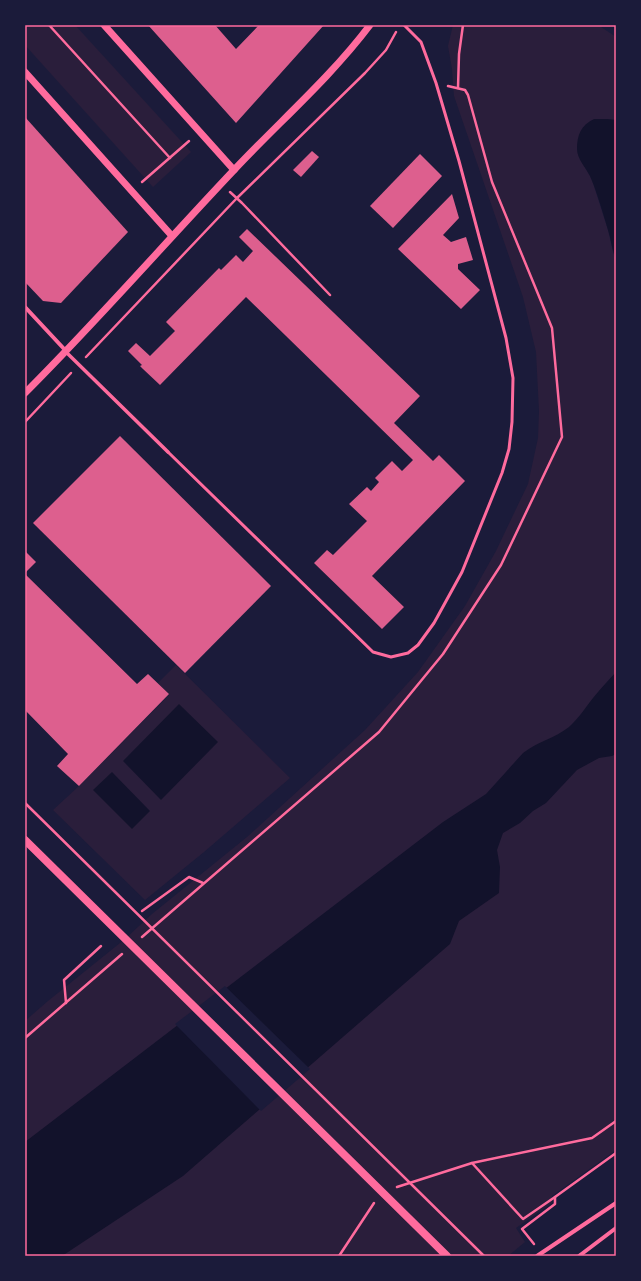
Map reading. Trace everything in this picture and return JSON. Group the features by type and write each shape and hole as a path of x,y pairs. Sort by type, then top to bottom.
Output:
{"main road":[{"path":"25,840 447,1256"}],"street":[{"path":"104,25 234,170"},
{"path":"25,393 66,352 234,170 356,44 370,25"},
{"path":"25,72 172,236"},
{"path":"25,306 66,352 168,452"},
{"path":"537,1256 616,1203"},
{"path":"578,1256 616,1228"}],"lane":[{"path":"168,452 372,652 391,657 408,653 418,645 434,623 462,572 502,473 509,449 512,429 513,378 506,338 459,161 436,83 421,42 404,25"}],"path":[{"path":"49,25 170,158"},
{"path":"458,88 459,54 463,25"},
{"path":"25,422 237,198 365,73 386,50 396,31"},
{"path":"138,940 379,732 443,654 501,565 562,437 552,328 492,182 468,94 465,90 436,83"},
{"path":"132,191 200,131"},
{"path":"221,184 237,198 330,295"},
{"path":"25,803 484,1256"},
{"path":"142,911 189,876 203,883"},
{"path":"66,1003 64,980 102,946"},
{"path":"25,1038 126,951"},
{"path":"396,1188 472,1163 592,1138 616,1121"},
{"path":"472,1163 523,1220 616,1153"},
{"path":"534,1244 522,1229 554,1204 555,1197"},
{"path":"339,1256 377,1199"}],"shaded area":[{"path":"25,25 75,25 191,152 153,187 25,45"},
{"path":"453,25 598,25 616,37 616,120 601,119 581,160 593,183 616,260 616,1150 552,1196 552,1203 516,1228 525,1242 508,1256 25,1256 25,1021 125,939 152,914 247,837 365,730 418,672 465,606 496,551 528,484 538,438 539,411 536,352 523,297 454,96 452,69 448,46"},
{"path":"594,119 616,120 616,260 595,189 590,176 577,153 578,139 583,127"},
{"path":"176,665 290,778 204,852 145,900 53,810 79,786 169,695 158,683"},
{"path":"616,672 616,754 599,758 577,770 546,803 533,811 520,823 503,833 497,850 500,867 499,893 459,921 450,944 183,1176 62,1256 25,1256 25,1142 443,822 486,794 523,753 569,727 579,717 598,691"},
{"path":"179,704 218,742 161,800 123,761"},
{"path":"112,772 150,811 132,829 93,790"}],"pier":[{"path":"225,986 310,1069 261,1111 175,1024"}],"building":[{"path":"148,25 215,25 236,49 259,25 324,25 236,123"},
{"path":"25,117 128,232 61,303 43,301 25,282"},
{"path":"312,151 319,157 301,177 293,170"},
{"path":"420,154 442,176 393,228 370,206"},
{"path":"452,194 459,218 443,235 451,242 466,237 473,260 458,264 458,269 480,290 461,309 398,249"},
{"path":"247,229 420,396 394,423 433,461 439,455 465,481 372,576 404,607 382,629 314,563 327,550 333,555 367,521 349,504 367,487 371,491 379,482 375,478 392,461 402,471 413,460 246,297 160,385 140,366 142,365 128,351 136,343 150,356 175,331 166,322 219,268 221,270 236,255 243,262 253,251 239,237"},
{"path":"120,436 271,586 185,673 33,523"},
{"path":"25,551 36,562 25,573"},
{"path":"25,574 137,684 148,674 169,694 79,786 57,766 68,754 25,710"}]}
